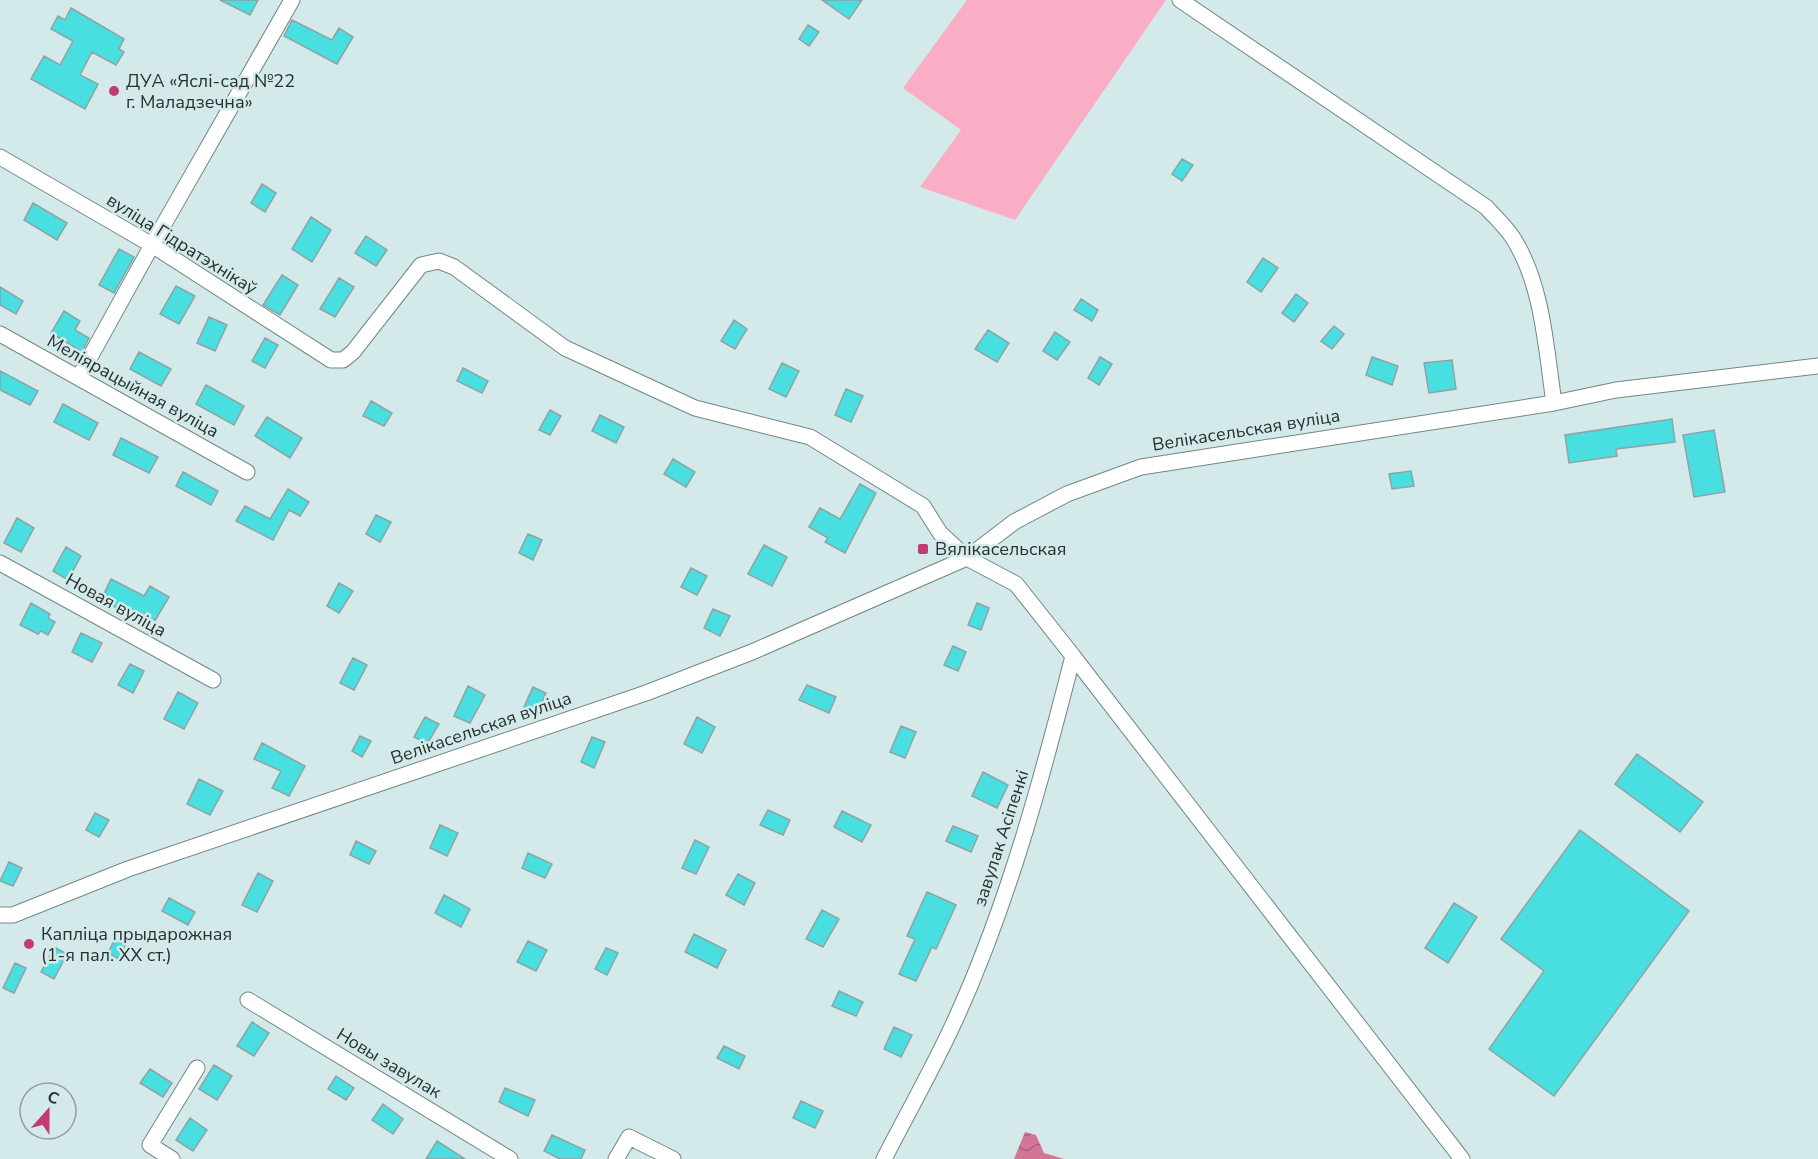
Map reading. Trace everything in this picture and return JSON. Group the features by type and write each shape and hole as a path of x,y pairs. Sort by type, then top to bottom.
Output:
{"street":[{"path":"79,377 292,0"},
{"path":"1180,0 1486,207 1513,238 1531,278 1544,334 1554,403"},
{"name":"вуліца Гідратэхнікаў","path":"0,157 152,245 331,360 343,360 352,352 421,265 439,261 454,267 566,348 695,408 810,437 923,506 940,533 967,558"},
{"name":"Меліярацыйная вуліца","path":"0,334 247,472"},
{"name":"Велікасельская вуліца","path":"0,915 13,915 128,869 646,693 752,651 967,558 1014,522 1067,494 1141,467 1554,403 1616,390 1716,380 1818,366"},
{"path":"967,558 1016,584 1462,1159"},
{"name":"Новая вуліца","path":"0,563 213,680"},
{"name":"завулак Асіпенкі","path":"884,1159 957,1016 1000,906 1036,798 1073,656"},
{"name":"Новы завулак","path":"248,1000 510,1159"},
{"path":"172,1159 150,1145 197,1068"},
{"path":"616,1159 629,1137 673,1159"}],"shaded area":[{"path":"967,0 1166,0 1015,220 920,187 961,130 903,88"}],"water":[{"path":"1025,1132 1036,1135 1044,1153 1064,1159 1014,1159"}],"building":[{"path":"220,0 258,0 250,15"},
{"path":"822,0 862,0 849,19"},
{"path":"71,8 124,39 119,49 124,52 116,65 92,52 80,75 98,84 85,109 31,79 44,56 60,65 73,41 51,29 58,16 65,20"},
{"path":"292,20 332,40 339,28 353,37 337,64 284,36"},
{"path":"808,25 819,32 809,46 799,39"},
{"path":"1182,159 1193,165 1182,181 1172,174"},
{"path":"262,184 276,193 265,212 251,203"},
{"path":"33,203 67,223 57,240 24,220"},
{"path":"311,217 331,230 312,262 292,249"},
{"path":"366,236 387,250 376,266 355,253"},
{"path":"119,249 134,257 114,293 99,285"},
{"path":"1263,258 1278,268 1261,292 1247,282"},
{"path":"282,275 298,285 280,315 263,305"},
{"path":"339,278 354,287 335,317 320,309"},
{"path":"176,286 195,296 179,324 160,314"},
{"path":"0,287 23,301 16,314 0,305"},
{"path":"1296,294 1308,303 1294,322 1282,313"},
{"path":"1081,299 1098,310 1092,321 1074,310"},
{"path":"64,311 80,321 75,330 89,338 82,352 51,333"},
{"path":"209,317 227,325 215,351 197,343"},
{"path":"734,320 747,329 735,349 721,341"},
{"path":"1334,326 1344,334 1332,349 1321,341"},
{"path":"988,330 1009,343 997,362 975,349"},
{"path":"1055,332 1070,342 1057,360 1043,351"},
{"path":"265,338 278,345 265,368 252,361"},
{"path":"139,352 171,369 161,386 130,369"},
{"path":"1100,357 1112,364 1099,385 1088,378"},
{"path":"1372,357 1398,366 1392,385 1366,375"},
{"path":"1452,360 1456,389 1429,393 1424,363"},
{"path":"782,363 799,371 786,397 769,389"},
{"path":"463,368 488,381 482,393 457,381"},
{"path":"0,371 38,391 30,405 0,390"},
{"path":"206,385 244,406 234,425 196,404"},
{"path":"846,389 863,396 851,422 835,415"},
{"path":"371,401 392,413 384,426 363,416"},
{"path":"63,404 98,423 89,440 54,422"},
{"path":"550,410 561,416 550,435 539,430"},
{"path":"600,415 624,427 616,443 592,431"},
{"path":"267,417 302,438 290,458 255,436"},
{"path":"1672,419 1675,442 1616,449 1617,456 1569,463 1565,435"},
{"path":"1714,430 1725,492 1694,497 1683,435"},
{"path":"121,438 158,457 149,473 113,455"},
{"path":"673,459 695,472 686,487 664,474"},
{"path":"1411,471 1414,486 1392,489 1389,474"},
{"path":"183,472 218,491 211,505 176,486"},
{"path":"860,484 876,493 845,553 825,542 828,538 809,527 820,508 840,519"},
{"path":"288,489 309,502 300,516 289,510 273,540 236,521 245,506 270,519"},
{"path":"376,515 391,522 380,542 366,534"},
{"path":"17,518 34,528 21,552 4,543"},
{"path":"528,534 542,540 533,560 519,553"},
{"path":"764,545 787,557 772,586 748,574"},
{"path":"66,547 81,556 68,580 53,571"},
{"path":"691,568 707,576 697,595 681,587"},
{"path":"111,579 144,596 150,586 169,597 153,624 121,606 119,609 101,600"},
{"path":"339,583 353,591 339,613 327,606"},
{"path":"31,603 50,614 48,618 55,622 48,635 41,631 38,634 20,625"},
{"path":"977,603 989,608 981,630 968,625"},
{"path":"713,609 730,616 720,636 704,628"},
{"path":"81,633 102,643 92,662 72,652"},
{"path":"953,646 966,652 958,671 944,665"},
{"path":"353,658 367,665 354,690 340,683"},
{"path":"130,664 144,671 133,693 118,685"},
{"path":"807,685 836,697 829,713 799,700"},
{"path":"468,686 485,695 470,723 454,716"},
{"path":"533,687 546,693 537,713 524,707"},
{"path":"178,692 198,703 184,729 164,719"},
{"path":"425,717 439,724 427,744 414,737"},
{"path":"697,717 715,727 702,753 684,744"},
{"path":"901,726 916,732 905,758 890,752"},
{"path":"360,736 371,741 362,757 352,751"},
{"path":"592,737 605,742 594,768 581,762"},
{"path":"262,743 305,766 289,796 272,788 281,771 254,759"},
{"path":"1637,754 1703,802 1680,832 1615,784"},
{"path":"983,772 1008,785 997,808 972,796"},
{"path":"199,779 223,791 210,815 187,804"},
{"path":"768,810 790,820 783,835 760,825"},
{"path":"842,811 871,825 862,842 834,827"},
{"path":"95,813 109,820 99,837 86,830"},
{"path":"440,825 458,833 447,856 430,848"},
{"path":"953,826 978,836 971,852 946,841"},
{"path":"1580,830 1689,911 1554,1096 1489,1049 1544,971 1501,939"},
{"path":"695,840 709,847 696,874 682,868"},
{"path":"356,841 376,851 369,864 350,855"},
{"path":"528,853 552,864 545,878 522,868"},
{"path":"9,862 22,868 13,886 0,881"},
{"path":"258,873 273,881 257,912 242,905"},
{"path":"738,874 755,883 744,905 726,895"},
{"path":"927,892 956,905 936,949 932,947 916,981 899,974 915,939 907,936"},
{"path":"444,895 470,909 461,927 435,913"},
{"path":"169,898 195,912 188,925 162,911"},
{"path":"1454,903 1477,917 1448,963 1425,948"},
{"path":"822,910 839,919 823,947 806,939"},
{"path":"694,934 726,950 717,968 685,952"},
{"path":"116,937 126,943 119,959 108,953"},
{"path":"528,941 547,950 536,971 517,962"},
{"path":"54,947 67,954 54,979 41,972"},
{"path":"606,948 618,953 607,975 595,969"},
{"path":"15,963 26,968 14,993 3,988"},
{"path":"839,991 863,1002 856,1016 832,1006"},
{"path":"252,1022 269,1033 254,1056 237,1046"},
{"path":"894,1027 912,1035 901,1057 884,1049"},
{"path":"724,1046 745,1056 739,1069 717,1058"},
{"path":"214,1065 232,1076 217,1100 199,1089"},
{"path":"150,1069 172,1083 163,1097 140,1083"},
{"path":"336,1076 354,1088 346,1100 328,1089"},
{"path":"505,1088 535,1100 528,1116 499,1102"},
{"path":"801,1101 823,1111 815,1128 793,1118"},
{"path":"383,1104 403,1119 393,1134 372,1120"},
{"path":"190,1118 207,1130 193,1151 176,1140"},
{"path":"552,1135 585,1150 581,1159 560,1159 544,1151"},
{"path":"437,1141 465,1159 426,1159"}],"place":[{"name":"ДУА «Яслі-сад №22 г. Маладзечна»","path":"114,91"},
{"name":"Вялікасельская","path":"923,549"},
{"name":"Капліца прыдарожная (1-я пал. XX ст.)","path":"29,944"}]}
